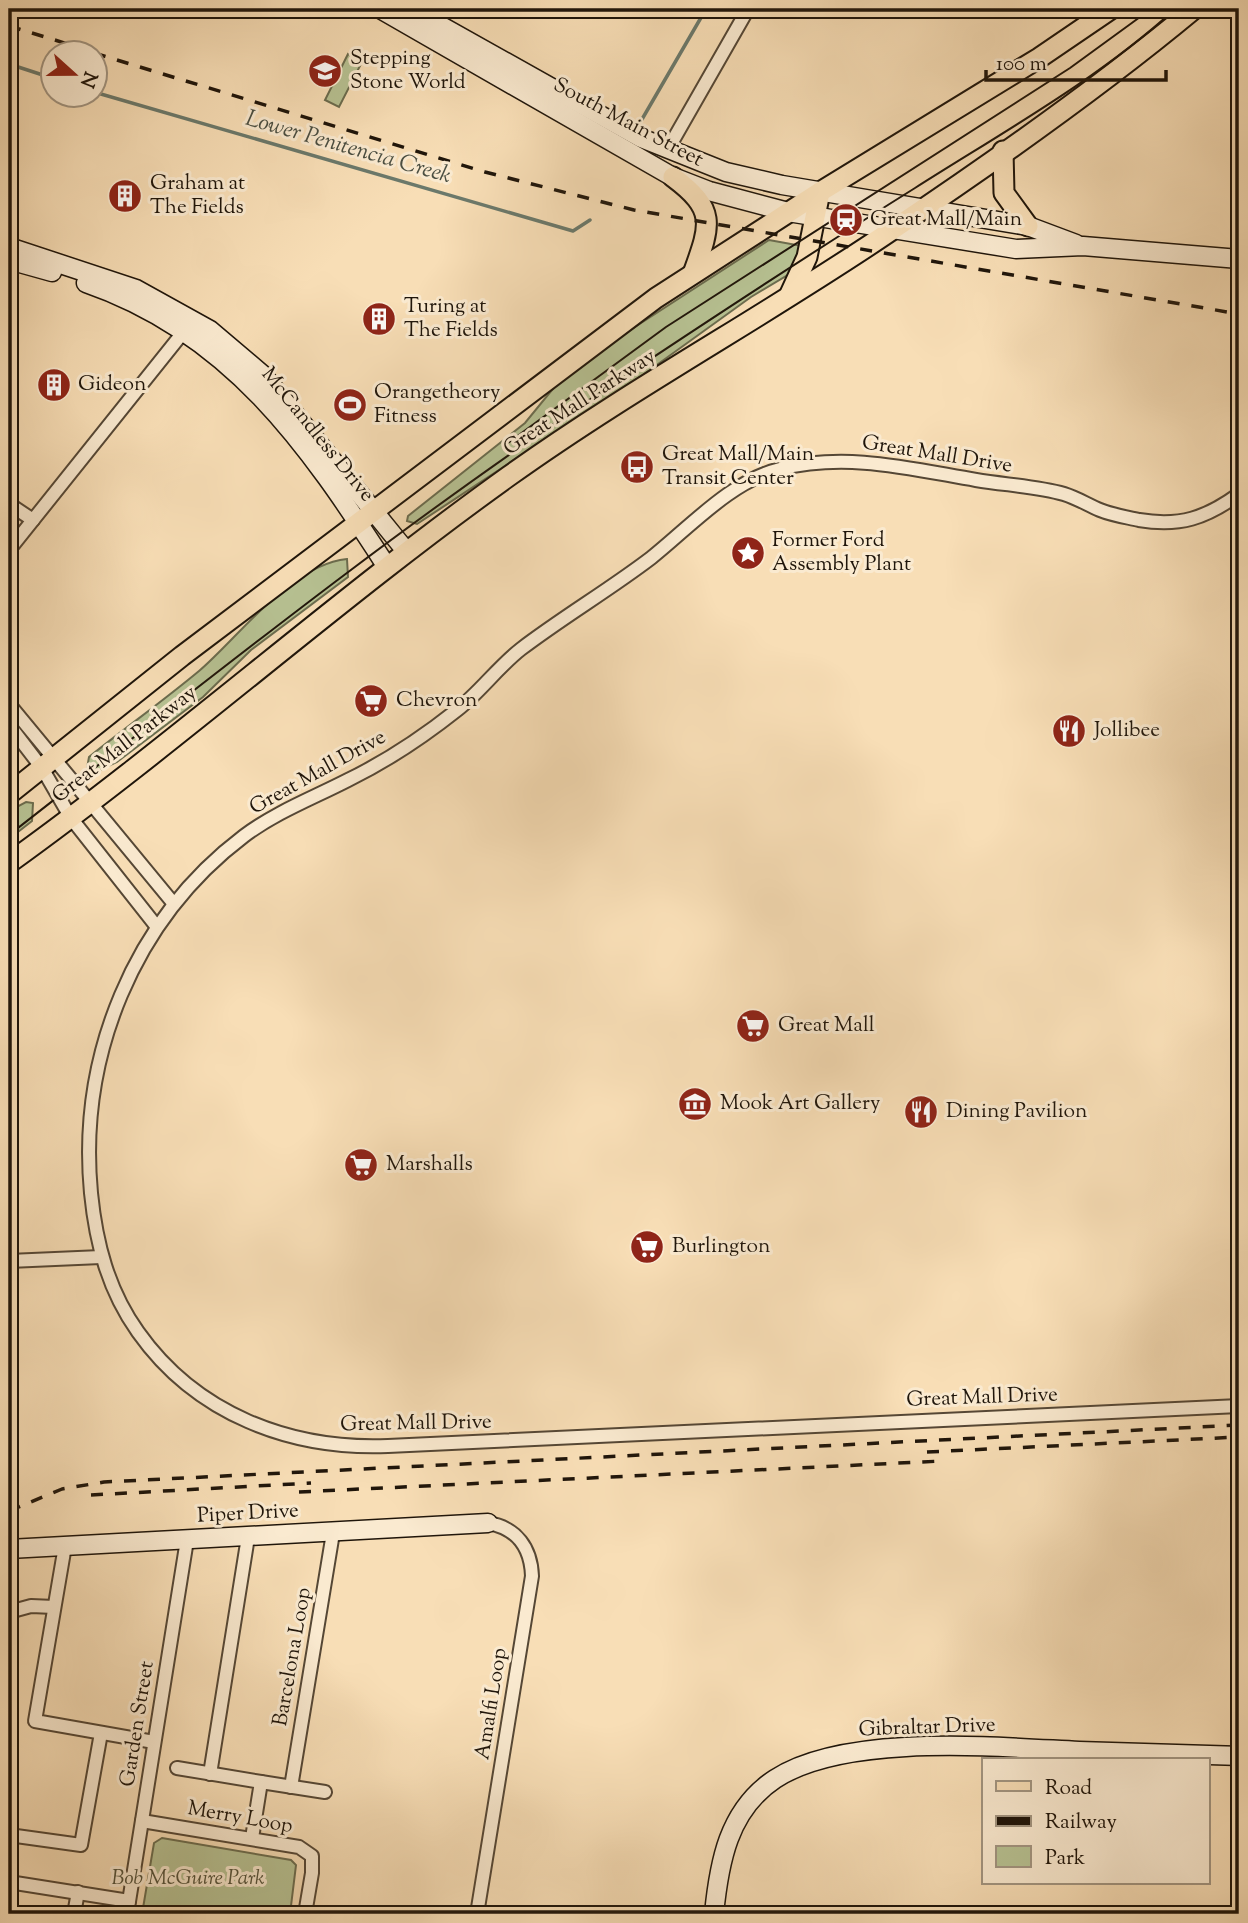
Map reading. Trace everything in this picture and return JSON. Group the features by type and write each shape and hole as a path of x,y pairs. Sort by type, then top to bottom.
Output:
{"main road":[{"name":"South Main Street","path":"380,9 538,90 641,138 726,172 820,192 1028,226 1083,246"},
{"name":"South Main Street","path":"411,9 673,177 709,191 788,212 1016,250 1083,246 1239,259"},
{"name":"Great Mall Parkway","path":"9,794 182,656 367,518 578,354 694,271 1039,58 1111,9"},
{"name":"Great Mall Parkway","path":"9,863 71,818 406,551 511,475 893,230 1111,75 1195,9"},
{"path":"1003,151 1004,193 1028,226"},
{"path":"673,177 695,194 705,209 706,236 694,271"},
{"path":"789,295 807,257 820,192"},
{"name":"McCandless Drive","path":"9,247 136,289 210,330 263,375 367,518 387,567"},
{"name":"McCandless Drive","path":"9,260 93,286 146,308 185,331 219,356 259,393 367,518 406,551"},
{"name":"Piper Drive","path":"9,1549 488,1523"},
{"name":"Gibraltar Drive","path":"714,1914 725,1848 738,1819 774,1780 809,1763 844,1754 978,1747 1239,1756"}],"street":[{"path":"668,149 748,9"},
{"path":"9,550 185,331"},
{"name":"Great Mall Drive","path":"1239,494 1200,519 1170,524 1112,514 1057,492 888,464 822,462 764,474 742,485 646,561 515,653 472,697 417,739 368,769 285,810 239,839 174,904 157,927 120,995 104,1041 95,1078 90,1124 89,1175 96,1241 116,1294 138,1332 178,1377 236,1416 270,1431 320,1444 388,1446 1239,1406"},
{"path":"9,504 33,520"},
{"path":"9,704 48,764 71,818 157,927"},
{"path":"9,725 90,803 174,904"},
{"path":"9,1261 101,1256"},
{"name":"Amalfi Loop","path":"477,1914 532,1576 528,1551 520,1538 498,1525 488,1523"},
{"name":"Barcelona Loop","path":"290,1787 333,1533"},
{"path":"210,1774 248,1537"},
{"name":"Garden Street","path":"128,1908 187,1539"},
{"path":"65,1546 35,1721 154,1742"},
{"path":"9,1612 31,1605 54,1607"},
{"path":"9,1835 81,1845 101,1733"},
{"path":"177,1768 325,1793"},
{"path":"253,1838 261,1782"},
{"name":"Merry Loop","path":"142,1821 299,1847 312,1856 305,1914"},
{"path":"9,1882 78,1892 128,1908"},
{"path":"74,1914 78,1892"}],"green space":[{"path":"348,54 362,62 339,107 325,100"},
{"path":"769,240 802,246 796,270 751,297 640,377 417,524 407,521 408,516 525,423 556,385 601,349"},
{"path":"347,559 348,577 251,650 203,697 117,762 96,772 87,768 89,757 199,671 286,588 326,564"},
{"path":"26,802 33,803 32,821 9,839 9,811"},
{"name":"Bob McGuire Park","path":"162,1838 291,1860 296,1865 290,1914 142,1914 154,1843"}],"waterway":[{"name":"Lower Penitencia Creek","path":"641,121 706,9"},
{"name":"Lower Penitencia Creek","path":"9,64 38,73"},
{"name":"Lower Penitencia Creek","path":"108,96 573,231 590,220"}],"tram line":[{"path":"508,443 666,327 1070,68 1151,9"},
{"path":"9,835 379,549 530,440 837,237 1082,82 1175,9"}],"railway":[{"path":"9,26 48,38"},
{"path":"108,57 485,172 634,210 1239,314"},
{"path":"9,1511 62,1489 104,1482 1239,1425"},
{"path":"927,1452 1239,1437"},
{"path":"299,1492 942,1461"},
{"path":"91,1495 311,1483"}],"place":[{"name":"Stepping Stone World","path":"325,71"},
{"name":"Graham at The Fields","path":"125,196"},
{"name":"Great Mall/Main","path":"846,220"},
{"name":"Turing at The Fields","path":"379,319"},
{"name":"Gideon","path":"54,385"},
{"name":"Orangetheory Fitness","path":"350,405"},
{"name":"Great Mall/Main Transit Center","path":"637,467"},
{"name":"Former Ford Assembly Plant","path":"748,553"},
{"name":"Chevron","path":"371,701"},
{"name":"Jollibee","path":"1069,731"},
{"name":"Great Mall","path":"753,1026"},
{"name":"Mook Art Gallery","path":"695,1104"},
{"name":"Dining Pavilion","path":"921,1112"},
{"name":"Marshalls","path":"361,1165"},
{"name":"Burlington","path":"647,1247"}]}
